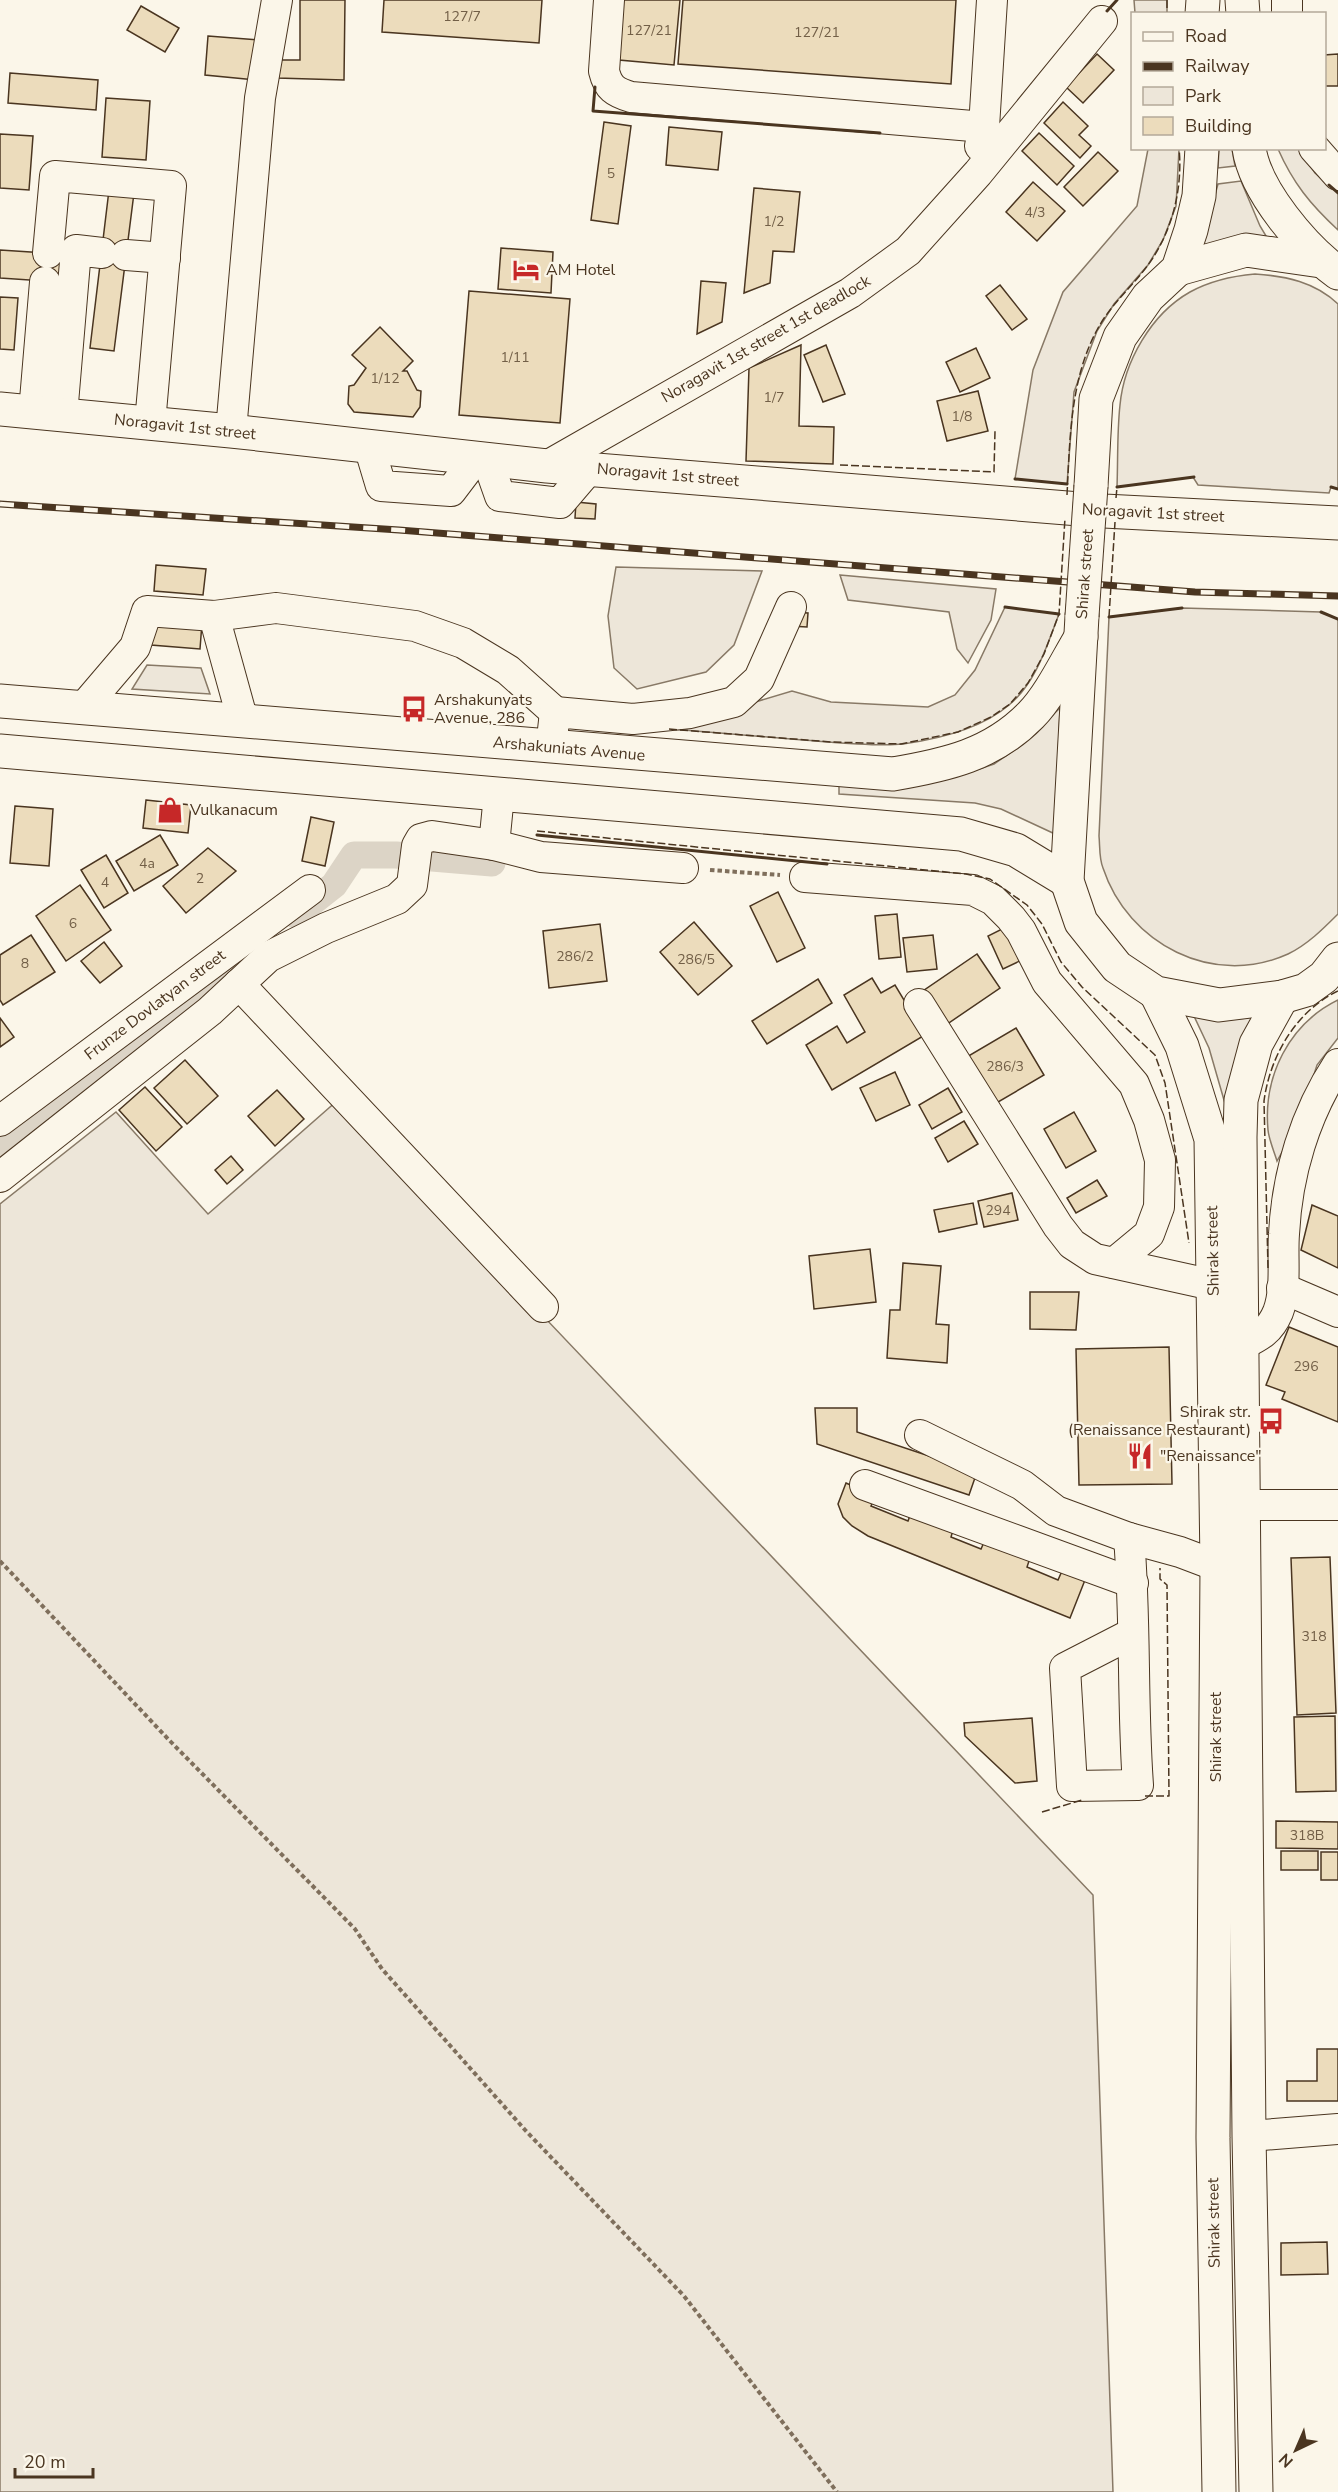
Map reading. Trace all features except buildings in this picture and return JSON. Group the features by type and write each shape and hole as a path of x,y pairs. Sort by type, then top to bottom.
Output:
{"main road":[{"name":"Shirak street","path":"1202,150 1199,195 1191,230 1178,269 1148,297 1120,337 1096,399 1067,881 1082,922 1117,967 1156,993 1219,1005 1282,997 1306,990 1333,969"},
{"path":"1250,150 1268,198 1330,267"},
{"path":"1178,269 1246,250 1330,267"},
{"name":"Noragavit 1st street","path":"0,409 231,431 547,466 1104,510 1338,523"},
{"name":"Arshakuniats Avenue","path":"0,700 552,748 893,774 937,767 985,750 1032,714 1082,626"},
{"path":"0,751 961,834 1016,850 1067,881"},
{"name":"Shirak street","path":"1156,993 1182,1046 1211,1139 1217,1566 1213,2138 1219,2492"},
{"name":"Shirak street","path":"1256,2492 1249,2136 1241,1100 1256,1044 1282,997"}],"street":[{"path":"231,431 260,98 277,0"},
{"path":"609,0 604,71 606,82 613,92 630,97 984,127"},
{"path":"978,173 984,127 992,0"},
{"name":"Noragavit 1st street 1st deadlock","path":"547,466 850,293 908,251 978,173 1102,21"},
{"path":"1316,150 1338,175"},
{"path":"48,414 47,267 55,176 171,186 150,423"},
{"path":"48,414 76,250 165,258"},
{"path":"482,459 500,496 560,503 589,469"},
{"path":"83,708 135,647 147,612 214,616 276,608 415,626 463,643 508,670 555,712 633,719 690,712 734,702 759,679 791,607"},
{"path":"214,616 243,721"},
{"path":"552,748 555,712"},
{"path":"494,845 500,795"},
{"path":"0,1177 210,1011 267,957 359,913 397,899 412,885 421,839 432,836 494,845 541,857 683,868"},
{"path":"805,877 973,890 993,900 1011,918 1021,931 1047,982 1134,1084 1149,1120 1160,1160 1159,1207 1149,1234 1114,1263"},
{"name":"Frunze Dovlatyan street","path":"0,1121 310,890"},
{"path":"239,984 543,1306"},
{"path":"920,1004 1058,1226 1072,1244 1095,1259 1213,1285"},
{"path":"1242,1345 1264,1334 1278,1311 1282,1288 1284,1233 1297,1155 1309,1118 1338,1064"},
{"path":"1282,1288 1338,1312"},
{"path":"920,1435 1022,1485 1056,1511 1129,1538 1180,1552 1217,1566"},
{"path":"865,1485 1133,1583"},
{"path":"1244,1505 1338,1505"},
{"path":"1129,1538 1133,1583 1134,1735 1138,1785 1072,1786 1065,1668 1133,1633"},
{"path":"1249,2136 1338,2129"}],"path":[{"path":"683,868 805,877"},
{"path":"0,1561 170,1741 355,1929 382,1969 526,2131 684,2296 837,2492"}],"green space":[{"path":"1134,0 1167,0 1167,12 1135,12"},
{"path":"1148,150 1179,150 1176,206 1163,240 1148,265 1114,304 1097,331 1074,392 1067,484 1015,479 1033,370 1063,292 1137,206"},
{"path":"1219,150 1232,150 1235,166 1218,168"},
{"path":"1279,150 1300,150 1315,173 1338,193 1338,230 1303,192"},
{"path":"1241,181 1260,226 1272,246 1199,253 1218,184"},
{"path":"1255,274 1278,276 1310,285 1338,304 1338,489 1331,487 1329,493 1198,485 1193,477 1117,487 1120,405 1127,372 1142,341 1163,313 1190,292 1221,280"},
{"path":"616,567 762,571 734,645 706,672 637,689 614,668 608,616"},
{"path":"840,575 996,589 991,620 968,663 957,649 949,612 848,600"},
{"path":"1005,607 1059,614 1040,663 1027,686 998,713 986,721 959,732 917,742 880,745 629,726 715,714 792,691 831,702 928,707 955,695 975,670"},
{"path":"1182,608 1321,612 1338,619 1338,914 1302,946 1288,954 1260,963 1231,966 1203,962 1177,952 1153,938 1132,918 1115,895 1101,861 1099,836 1109,617"},
{"path":"147,665 201,668 210,694 132,689"},
{"path":"1060,708 1055,834 1001,809 975,803 839,794 839,786 967,773 994,764 1019,747"},
{"path":"1338,1000 1338,1038 1317,1065 1298,1124 1277,1161 1268,1130 1270,1090 1275,1071 1293,1037 1321,1010"},
{"path":"1193,1014 1226,1019 1258,1016 1226,1107 1209,1048"},
{"path":"338,1100 1093,1895 1113,2492 0,2492 0,1204 116,1112 208,1214"}],"waterway":[{"path":"296,915 334,885 354,855 396,855 492,863"},
{"path":"0,1148 221,974"}],"railway":[{"path":"0,504 399,530 1195,592 1338,596"}],"fence":[{"path":"1167,0 1167,12"},
{"path":"1067,495 1073,410 1081,369 1102,321 1148,265 1164,239 1177,194 1179,150"},
{"path":"840,465 994,472 995,431"},
{"path":"1116,498 1117,487"},
{"path":"669,729 831,742 901,744 958,732 991,717 1010,704 1028,683 1044,654 1059,614 1065,518"},
{"path":"1109,617 1115,522"},
{"path":"537,831 966,874 990,879 1027,905 1042,924 1061,962 1082,987 1155,1055 1165,1083 1189,1243"},
{"path":"1268,1268 1264,1101 1267,1084 1279,1052 1298,1023 1310,1010 1338,991"},
{"path":"1145,1796 1169,1796 1167,1585 1160,1579 1160,1568"},
{"path":"1042,1812 1082,1800"}],"wall":[{"path":"1107,11 1117,0"},
{"path":"595,87 593,111 880,133"},
{"path":"1329,185 1338,193"},
{"path":"1117,487 1194,477"},
{"path":"1015,479 1067,484"},
{"path":"1331,487 1338,489"},
{"path":"1005,607 1059,614"},
{"path":"1109,617 1182,608"},
{"path":"1321,612 1338,619"},
{"path":"537,835 827,864"}],"place":[{"name":"AM Hotel","path":"526,270"},
{"name":"Arshakunyats Avenue, 286","path":"414,709"},
{"name":"Vulkanacum","path":"170,810"},
{"name":"Shirak str. (Renaissance Restaurant)","path":"1271,1421"},
{"name":"\"Renaissance\"","path":"1140,1456"}]}
